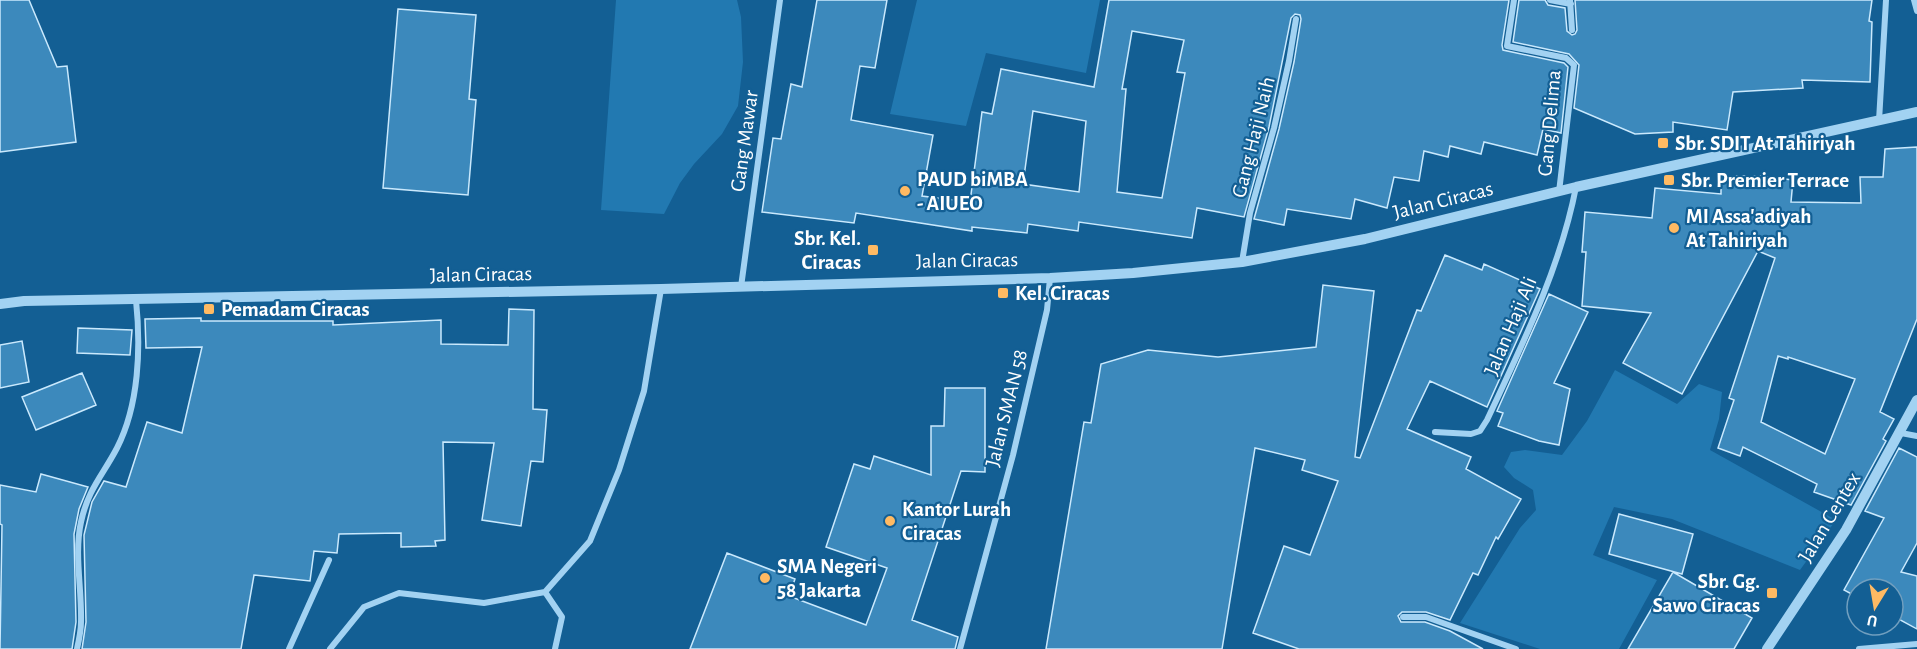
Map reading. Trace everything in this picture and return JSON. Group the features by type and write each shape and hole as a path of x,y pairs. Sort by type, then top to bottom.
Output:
{"street":[{"name":"Gang Mawar","path":"741,287 780,0"},
{"name":"Gang Delima","path":"1514,0 1507,46 1566,58 1574,65 1558,192"},
{"path":"1550,0 1570,2 1572,30"},
{"path":"1879,121 1886,0"},
{"path":"1914,0 1917,11"},
{"name":"Gang Haji Naih","path":"1242,262 1250,213 1274,128 1296,19"},
{"name":"Jalan Ciracas","path":"0,304 661,290 1050,278 1133,273 1242,262 1365,239 1576,187 1917,112"},
{"name":"Jalan Haji Ali","path":"1435,432 1471,434 1480,431 1487,420 1523,342 1558,255 1572,210 1576,187"},
{"name":"Jalan SMAN 58","path":"960,649 1013,455 1047,310 1050,278"},
{"path":"330,649 364,607 399,593 484,603 545,592 590,541 619,470 644,391 661,290"},
{"path":"77,649 81,624 78,560 80,523 90,494 117,449 134,391 140,332 136,300"},
{"name":"Jalan Centex","path":"1767,649 1846,530 1917,400"},
{"path":"1901,432 1917,436"},
{"path":"289,649 329,560"},
{"path":"545,592 562,617 555,649"},
{"path":"1403,617 1426,617 1516,649"},
{"path":"1859,649 1917,644"}],"shaded area":[{"path":"616,0 737,0 741,17 743,62 738,106 722,134 680,183 664,214 601,210"},
{"path":"917,0 1100,0 1086,73 986,53 966,126 890,114"},
{"path":"1615,370 1677,404 1699,384 1722,392 1719,419 1710,450 1836,520 1800,570 1672,519 1614,507 1593,555 1657,580 1619,649 1540,649 1460,623 1520,528 1536,510 1533,490 1514,478 1504,467 1511,452 1525,450 1562,455 1587,421"}],"building":[{"path":"0,0 29,0 57,67 67,66 76,142 0,152"},
{"path":"817,0 887,0 875,68 860,66 851,120 933,135 922,196 970,202 982,112 992,114 1001,69 1094,87 1109,0 1509,0 1503,50 1564,63 1568,67 1561,133 1543,129 1537,155 1484,142 1481,154 1450,146 1448,157 1424,151 1419,181 1394,177 1387,208 1355,199 1351,219 1287,209 1284,225 1254,219 1279,129 1294,62 1301,19 1300,15 1295,14 1291,18 1269,127 1244,217 1197,208 1192,238 1079,222 1078,231 1028,224 1027,233 972,227 972,231 856,213 854,223 762,212 773,138 781,139 791,84 802,87","holes":["1132,31 1184,40 1177,72 1185,73 1162,198 1117,192 1126,89 1122,89","1033,111 1086,121 1079,192 1023,184"]},
{"path":"1519,0 1545,0 1548,5 1565,8 1567,31 1572,35 1577,30 1575,0 1872,0 1869,21 1872,22 1870,82 1802,80 1803,88 1733,92 1727,130 1673,122 1673,132 1635,134 1574,108 1579,65 1569,54 1513,42"},
{"path":"398,9 476,15 469,99 476,100 468,195 383,188"},
{"path":"1917,147 1917,319 1880,412 1894,419 1883,439 1886,441 1851,505 1814,492 1817,484 1743,447 1740,456 1718,448 1734,400 1729,398 1775,258 1758,251 1682,394 1623,363 1651,313 1582,306 1586,252 1582,252 1585,212 1652,218 1655,188 1721,194 1721,176 1759,176 1793,180 1791,202 1861,203 1860,177 1883,177 1885,149","holes":["1778,356 1788,359 1788,357 1855,379 1825,454 1761,422"]},
{"path":"1445,255 1482,270 1484,264 1540,289 1487,407 1430,381 1407,429 1471,457 1466,469 1521,499 1498,539 1496,537 1478,575 1473,573 1450,620 1426,612 1402,612 1398,616 1401,622 1425,622 1450,631 1483,649 1299,649 1253,633 1284,546 1310,555 1338,481 1302,470 1305,460 1255,448 1222,649 1046,649 1084,422 1091,423 1101,364 1148,350 1218,357 1316,347 1323,285 1374,291 1355,457 1360,458 1417,310 1421,311"},
{"path":"1549,294 1588,312 1554,383 1570,389 1559,445 1539,441 1498,426 1503,413 1497,411"},
{"path":"509,309 534,310 533,409 547,410 543,462 531,461 521,526 482,520 494,443 443,442 445,540 435,541 436,546 401,547 401,533 339,534 337,553 314,551 310,581 254,575 241,649 82,649 86,622 84,535 92,502 104,481 126,487 147,422 182,433 202,347 146,348 145,319 333,321 333,325 441,320 441,344 508,345"},
{"path":"78,328 132,330 130,355 77,353"},
{"path":"22,341 29,382 0,388 0,345"},
{"path":"82,373 96,405 36,430 22,397"},
{"path":"945,388 985,388 985,472 961,471 912,620 958,637 955,649 690,649 727,553 795,579 789,596 866,625 887,568 826,547 854,464 870,469 874,456 931,475 931,426 944,426"},
{"path":"1899,448 1917,457 1917,543 1901,572 1917,576 1917,629 1905,622 1905,577 1851,577 1884,518 1865,511"},
{"path":"41,474 88,487 79,509 74,534 76,622 72,649 0,649 2,525 0,524 0,485 36,492"},
{"path":"1619,514 1693,534 1682,574 1609,554"},
{"path":"1673,572 1752,618 1734,649 1628,649"}],"place":[{"name":"Sbr. SDIT At Tahiriyah","path":"1663,143"},
{"name":"Sbr. Premier Terrace","path":"1669,180"},
{"name":"PAUD biMBA - AIUEO","path":"905,191"},
{"name":"MI Assa'adiyah At Tahiriyah","path":"1674,228"},
{"name":"Sbr. Kel. Ciracas","path":"873,250"},
{"name":"Kel. Ciracas","path":"1003,293"},
{"name":"Pemadam Ciracas","path":"209,309"},
{"name":"Kantor Lurah Ciracas","path":"890,521"},
{"name":"SMA Negeri 58 Jakarta","path":"765,578"},
{"name":"Sbr. Gg. Sawo Ciracas","path":"1772,593"}]}
